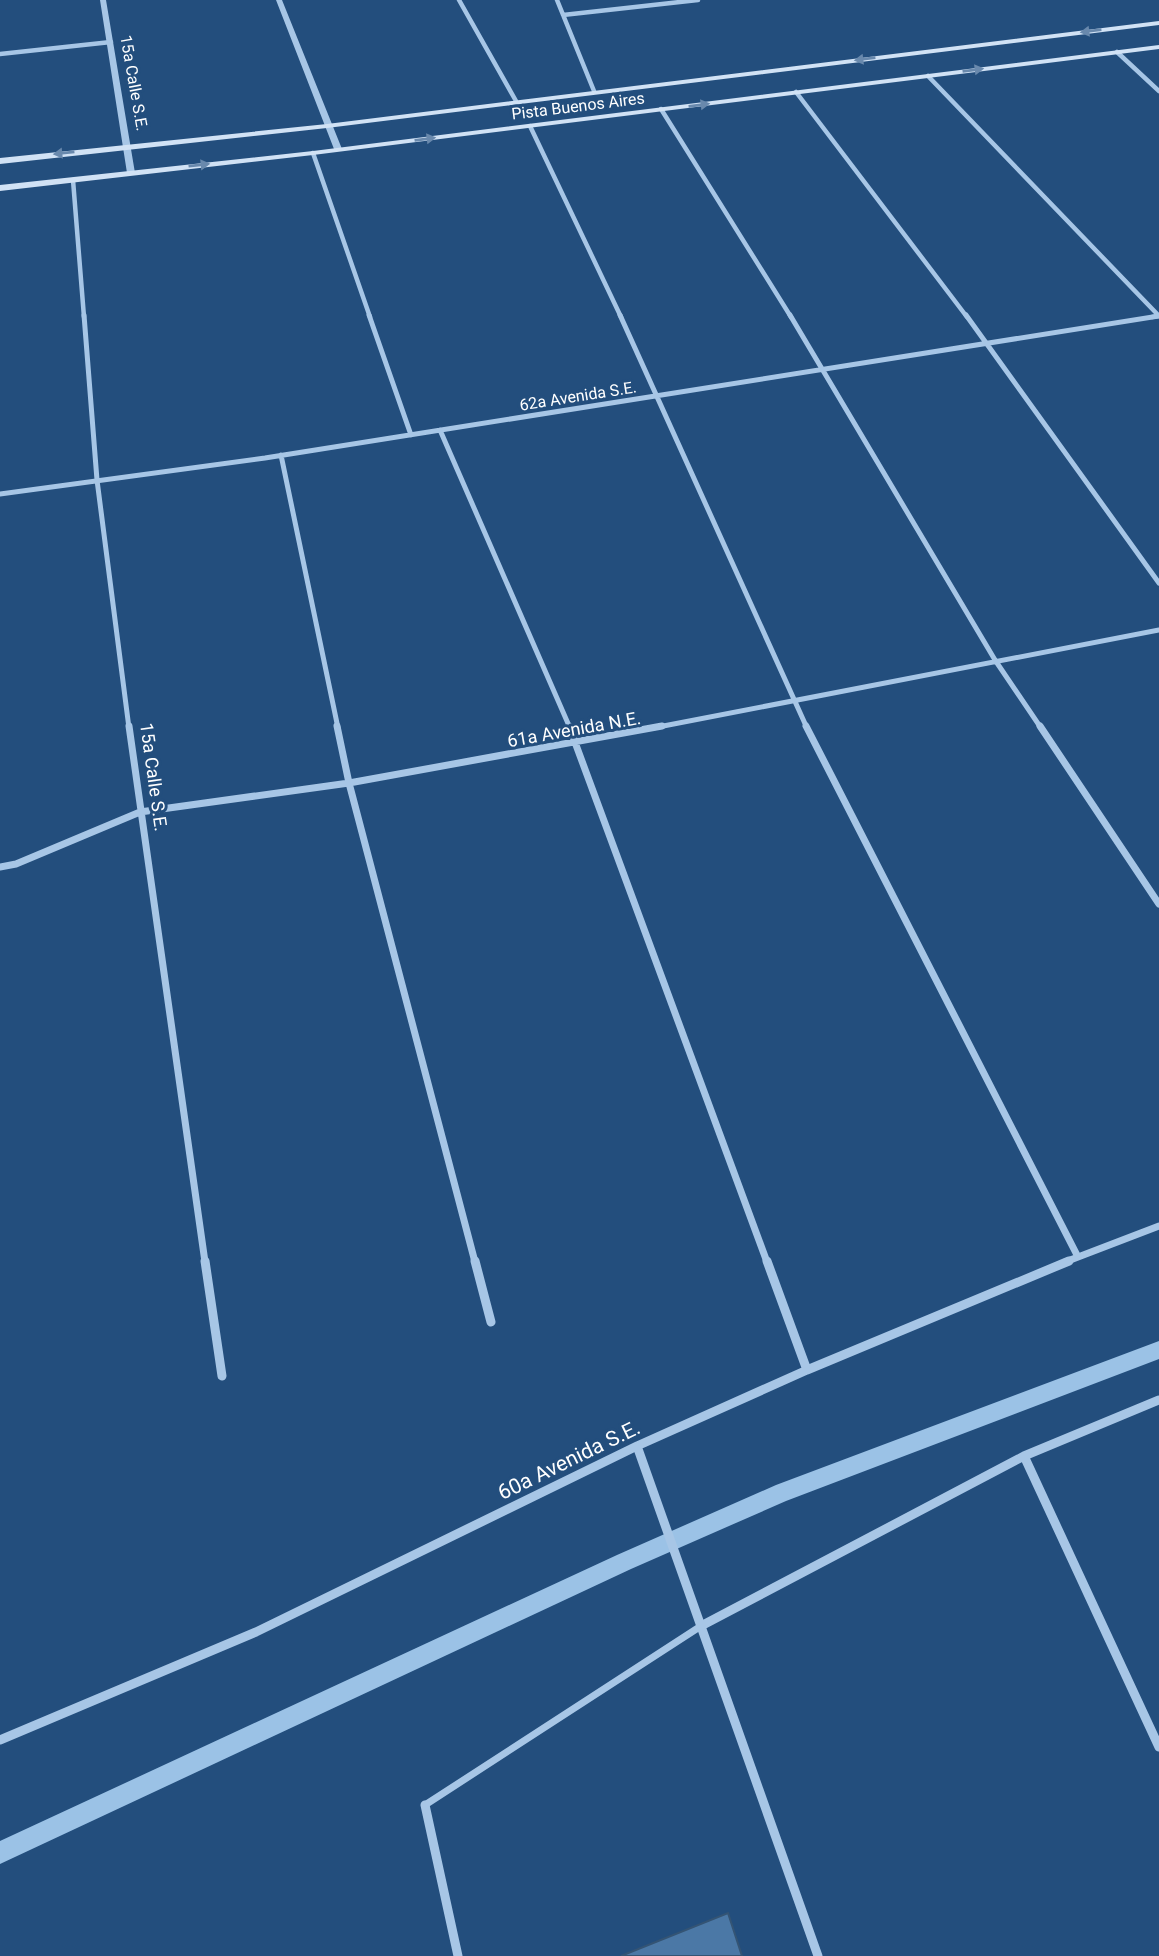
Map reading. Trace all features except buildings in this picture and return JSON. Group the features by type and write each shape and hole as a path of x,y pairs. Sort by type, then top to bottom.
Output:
{"main road":[{"name":"Pista Buenos Aires","path":"0,161 327,126 1159,23"},
{"name":"Pista Buenos Aires","path":"0,188 313,153 1159,47"}],"street":[{"name":"15a Calle S.E.","path":"103,0 131,173"},
{"path":"279,0 338,149"},
{"path":"459,0 516,101"},
{"path":"557,0 594,91"},
{"path":"563,15 698,0"},
{"path":"0,54 111,42"},
{"path":"1116,52 1159,91"},
{"path":"928,76 1159,316"},
{"path":"796,93 988,343 1159,583"},
{"path":"660,109 823,369 995,660 1159,904"},
{"path":"530,126 658,395 794,703 1078,1257"},
{"path":"313,153 411,435"},
{"name":"15a Calle S.E.","path":"74,180 97,480 141,812 222,1376"},
{"name":"62a Avenida S.E.","path":"0,494 281,455 1159,316"},
{"path":"440,430 576,743 807,1370"},
{"path":"281,455 349,783 491,1322"},
{"name":"61a Avenida N.E.","path":"0,867 16,864 141,812 349,783 576,743 794,703 995,660 1159,631"},
{"name":"60a Avenida S.E.","path":"0,1740 256,1632 637,1446 807,1370 1159,1226"},
{"path":"701,1626 1024,1456 1159,1400"},
{"path":"637,1446 818,1956"},
{"path":"1024,1456 1159,1747"},
{"path":"425,1805 458,1956"}],"lane":[{"path":"425,1805 701,1626"}],"waterway":[{"path":"0,1853 624,1562 783,1492 1159,1350"}]}
